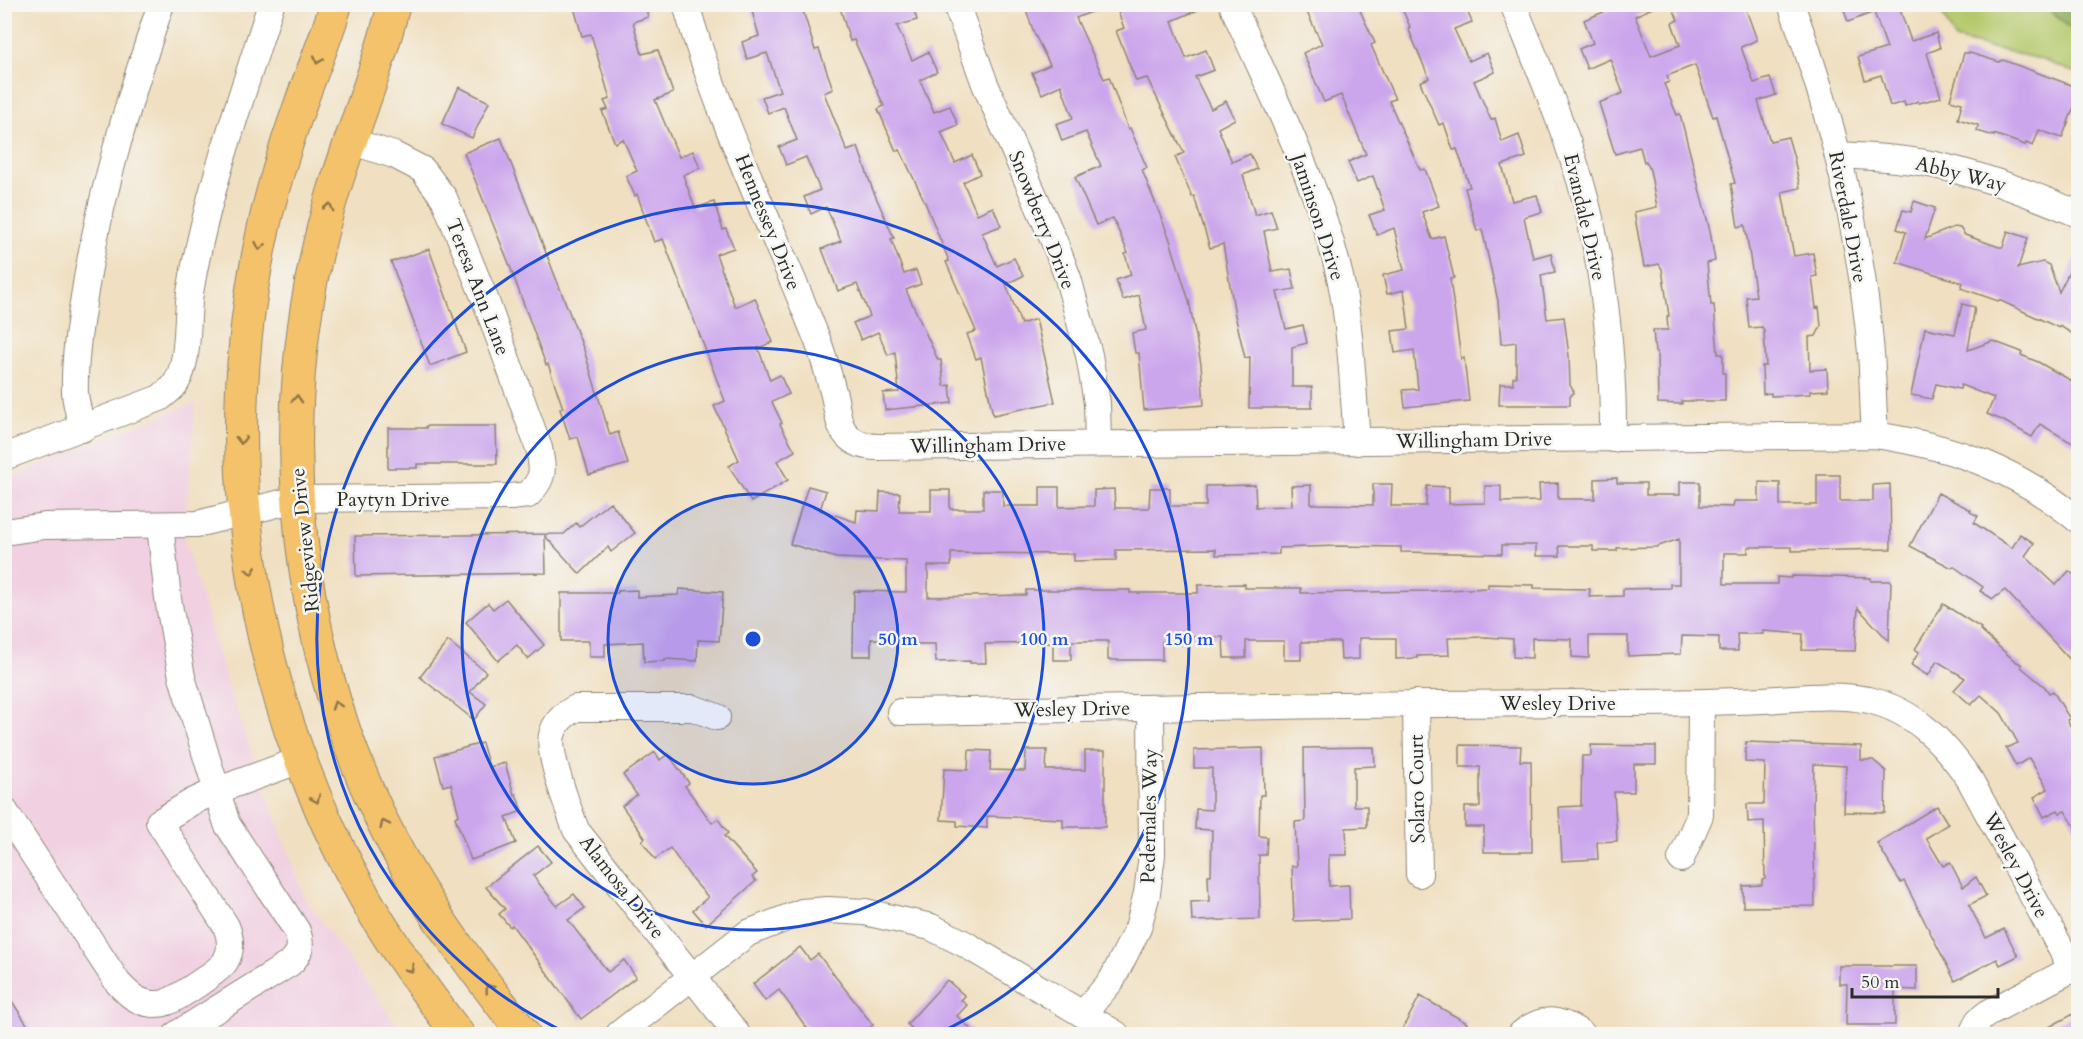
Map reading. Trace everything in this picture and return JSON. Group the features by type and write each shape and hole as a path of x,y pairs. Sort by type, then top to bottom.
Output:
{"main road":[{"path":"336,4 284,151 253,282 242,388 243,513 252,581 276,686 300,760 322,814 366,901 425,991 458,1035"},
{"name":"Ridgeview Drive","path":"394,4 327,210 307,304 297,399 297,499 307,584 319,642 341,718 365,783 386,828 435,914 524,1035"}],"street":[{"path":"82,429 75,394 78,334 88,266 108,179 161,4"},
{"path":"4,457 160,398 176,384 183,367 196,257 219,165 271,4"},
{"name":"Hennessey Drive","path":"686,4 695,38 727,122 818,342 839,422 850,439"},
{"name":"Snowberry Drive","path":"956,4 985,84 1068,278 1089,355 1097,403 1098,444"},
{"name":"Jaminson Drive","path":"1232,4 1302,163 1335,260 1340,278 1351,357 1357,442"},
{"name":"Evandale Drive","path":"1513,4 1554,105 1580,182 1591,227 1609,339 1613,439"},
{"name":"Riverdale Drive","path":"1791,4 1838,155 1860,270 1869,340 1875,435"},
{"name":"Teresa Ann Lane","path":"350,141 394,154 423,170 444,198 485,299 539,448 542,468 539,484"},
{"name":"Abby Way","path":"1838,155 1899,159 1934,165 2020,189 2079,214"},
{"name":"Willingham Drive","path":"850,439 868,447 1875,435 1920,442 1966,455 2012,476 2060,505 2079,520"},
{"name":"Paytyn Drive","path":"4,532 45,526 197,524 297,499 511,498 528,495 539,484"},
{"path":"160,525 168,599 182,677 227,824 300,940 300,950 289,964 177,1035"},
{"name":"Wesley Drive","path":"900,712 1416,703 1701,703 1844,696 1872,701 1912,719 1933,734 1952,753 1970,780 2075,968"},
{"name":"Solaro Court","path":"1416,703 1419,874"},
{"path":"1681,859 1700,815 1701,703"},
{"name":"Alamosa Drive","path":"717,717 693,708 576,708 558,722 552,732 550,744 576,830 737,1035"},
{"name":"Pedernales Way","path":"1083,1014 1112,980 1138,928 1148,893 1152,855 1151,708"},
{"path":"4,810 118,983 141,1002 167,1003 218,970 230,950 231,938 226,926 159,822 192,802 216,791 300,760"},
{"path":"619,1035 748,933 802,912 828,910 865,912 931,927 963,943 1116,1035"},
{"path":"1972,1033 1978,1020 1989,1013 2075,968"},
{"path":"1531,1028 1554,1021 1567,1024 1582,1035"}],"shaded area":[{"path":"196,402 184,538 227,684 305,898 403,1034 5,1034 5,480"}],"green space":[{"path":"1938,5 2078,5 2078,74 2040,59 1955,39"},
{"path":"2044,5 2078,5 2078,35"}],"building":[{"path":"573,4 645,4 648,17 633,22 642,54 658,50 673,93 655,100 679,157 693,151 700,168 683,175 695,208 714,202 723,230 726,229 734,248 716,254 735,307 755,298 773,342 758,348 770,380 780,375 789,394 772,402 782,423 780,424 795,451 777,461 788,480 751,502 729,466 739,460 714,406 725,401 663,239 654,242 637,194 635,196 626,176 637,171 623,139 615,143 602,111 608,109 604,101 610,99 591,34 582,36"},
{"path":"750,4 801,4 815,50 819,49 833,89 824,93 847,151 858,147 872,188 894,238 891,239 904,274 916,270 921,284 906,290 938,360 941,360 944,386 950,385 952,403 885,410 883,393 899,392 895,352 888,355 878,332 861,340 853,323 870,316 857,284 838,291 822,249 841,241 826,207 811,214 804,197 820,190 806,157 786,165 779,147 797,140 784,107 768,113 762,97 780,91 767,53 747,59 742,42 759,36"},
{"path":"839,4 912,4 917,20 897,26 912,60 928,52 937,72 920,80 934,112 950,106 958,125 941,132 955,163 972,155 980,174 963,182 977,214 993,207 1001,226 982,233 997,266 1014,258 1023,276 1006,284 1021,324 1036,319 1055,402 993,415 981,357 976,359 967,334 976,331 946,262 949,261 924,200 900,150 896,151 878,109 884,106 854,40 850,41"},
{"path":"1024,4 1107,4 1107,6 1076,18 1104,79 1109,77 1128,129 1130,128 1147,168 1142,170 1169,237 1189,301 1201,364 1204,405 1144,410 1139,353 1135,353 1132,333 1146,330 1139,295 1123,300 1116,280 1131,275 1125,254 1128,253 1113,218 1096,225 1075,177 1101,166 1086,132 1062,141 1056,124 1073,118 1061,85 1042,94 1032,73 1050,65 1034,33"},
{"path":"1115,4 1212,4 1172,21 1186,58 1206,50 1214,70 1195,77 1211,109 1226,101 1235,119 1218,128 1232,162 1250,154 1257,169 1243,175 1255,215 1271,210 1277,228 1264,231 1272,272 1291,269 1295,289 1277,292 1286,329 1303,325 1307,343 1292,347 1292,387 1312,387 1312,408 1249,408 1250,357 1245,358 1223,244 1210,248 1194,196 1192,197 1175,157 1184,153 1147,78 1136,81 1116,31 1124,28"},
{"path":"1303,4 1357,4 1375,43 1371,45 1395,99 1389,101 1420,170 1425,169 1439,206 1422,212 1432,239 1444,236 1454,278 1450,279 1469,401 1405,407 1403,390 1418,389 1414,350 1395,353 1392,331 1409,329 1404,290 1387,294 1383,275 1404,270 1394,228 1377,235 1369,215 1385,210 1373,176 1357,183 1348,162 1366,154 1341,95 1324,102 1303,53 1322,44"},
{"path":"1400,4 1464,4 1472,22 1454,29 1469,61 1487,53 1495,72 1474,81 1491,120 1495,118 1502,142 1519,135 1526,157 1502,165 1512,201 1537,195 1542,212 1524,217 1533,258 1551,253 1555,272 1541,275 1547,319 1564,317 1570,385 1574,392 1570,397 1570,405 1499,405 1500,384 1513,384 1513,377 1516,377 1516,342 1501,344 1498,301 1482,229 1477,231 1465,188 1470,187 1457,149 1453,150 1444,123 1439,125 1420,82 1429,78"},
{"path":"1623,4 1661,4 1635,16 1651,56 1680,45 1672,23 1678,20 1671,4 1744,4 1757,40 1741,47 1754,83 1770,78 1776,95 1758,101 1770,141 1788,137 1794,158 1800,188 1782,192 1794,256 1813,253 1817,276 1812,277 1821,326 1816,336 1809,337 1810,370 1827,369 1828,390 1810,391 1810,394 1771,396 1771,393 1763,394 1762,366 1766,366 1764,331 1762,327 1749,328 1746,297 1756,296 1745,225 1738,227 1731,184 1735,183 1716,116 1713,117 1695,65 1667,76 1669,82 1664,84 1677,115 1680,114 1710,231 1715,261 1707,263 1711,305 1714,305 1718,354 1723,354 1725,401 1658,403 1657,352 1655,352 1653,330 1668,330 1667,316 1669,316 1662,269 1659,264 1644,267 1634,212 1657,207 1650,170 1646,161 1644,162 1640,147 1615,154 1599,103 1623,93 1610,59 1587,69 1579,49 1593,43 1584,20"},
{"path":"1842,4 1898,4 1911,41 1936,33 1940,48 1927,53 1941,97 1905,106 1904,102 1890,106 1881,75 1865,80 1858,57 1887,48 1874,12 1848,22"},
{"path":"1964,53 1999,62 2003,60 2079,88 2079,94 2062,138 2039,130 2033,146 2026,143 2025,145 1994,134 1994,136 1977,131 1978,125 1958,119 1962,103 1950,100"},
{"path":"459,87 489,102 472,138 442,124"},
{"path":"501,138 584,350 610,435 618,432 628,464 589,475 578,437 570,439 560,409 563,408 548,364 546,365 508,261 464,153"},
{"path":"1914,201 1935,208 1925,239 1954,227 1960,228 1965,235 1999,247 2003,247 2008,231 2028,238 2018,268 2043,262 2049,265 2059,292 2079,252 2079,338 2060,326 2059,328 1999,300 1961,288 1963,283 1897,262 1906,232 1897,229 1903,210 1911,212"},
{"path":"429,249 466,352 430,366 391,262"},
{"path":"1962,304 1975,307 1968,350 1993,341 2022,352 2021,355 2079,385 2079,447 2040,424 2032,437 1987,414 1994,398 1961,385 1960,389 1936,384 1932,399 1911,395 1925,328 1955,334"},
{"path":"426,426 496,426 497,464 417,464 417,468 388,468 388,428 426,428"},
{"path":"1817,475 1840,475 1840,501 1873,501 1873,485 1890,484 1891,549 1792,551 1792,547 1748,547 1748,553 1724,553 1724,584 1777,584 1777,577 1792,578 1792,576 1871,578 1871,581 1891,581 1889,641 1858,608 1855,651 1802,650 1803,634 1763,631 1763,634 1737,634 1738,651 1719,651 1719,637 1682,636 1681,654 1628,656 1628,636 1589,636 1589,658 1572,657 1572,639 1532,638 1532,658 1513,657 1513,639 1486,637 1448,638 1449,655 1396,659 1396,638 1359,638 1359,659 1341,660 1340,642 1301,642 1301,660 1284,660 1284,641 1246,641 1246,658 1224,658 1223,637 1186,637 1186,642 1162,642 1162,660 1108,660 1108,641 1071,641 1071,660 1053,660 1053,643 985,644 986,663 936,662 935,644 911,644 911,640 871,639 871,656 853,656 854,591 906,592 906,561 836,558 790,544 808,486 826,491 820,510 856,522 857,510 879,511 880,492 900,493 899,511 931,511 931,490 950,490 950,509 983,509 983,490 1003,490 1003,506 1040,506 1040,487 1059,487 1059,507 1094,506 1094,490 1114,489 1115,508 1149,508 1150,488 1170,488 1170,506 1206,506 1206,486 1255,485 1256,507 1292,506 1291,486 1311,485 1311,504 1373,505 1373,484 1392,484 1391,506 1426,506 1427,486 1449,487 1449,504 1485,503 1485,486 1501,486 1501,502 1540,501 1539,484 1558,483 1558,499 1595,499 1595,479 1617,478 1617,483 1646,483 1646,495 1680,495 1680,482 1700,482 1700,506 1733,507 1734,501 1759,501 1759,482 1780,483 1780,505 1817,505","holes":["1679,539 1679,584 1670,584 1670,588 1623,589 1623,596 1589,597 1590,589 1488,584 1488,588 1429,591 1301,593 1301,588 1245,588 1245,584 1198,585 1198,593 1130,593 1130,590 1026,590 1026,595 928,597 928,566 951,566 951,553 1074,554 1074,561 1116,560 1116,550 1216,549 1216,555 1279,554 1279,548 1337,546 1401,547 1401,552 1502,554 1502,545 1536,545 1536,556 1560,556 1559,546 1593,546 1593,551 1617,551 1617,548 1656,547"]},
{"path":"1938,493 1971,510 1970,512 1978,516 1974,523 2012,548 2020,534 2034,543 2025,556 2056,585 2069,571 2079,579 2079,669 2005,590 1993,599 1980,591 1983,587 1953,566 1952,568 1910,546"},
{"path":"610,502 635,533 611,552 608,547 580,574 545,536 546,573 356,576 355,536 564,534 576,523 579,527"},
{"path":"679,589 723,592 719,641 698,640 697,661 665,659 665,661 644,662 643,642 605,644 605,657 589,657 589,641 561,641 561,593 618,593 618,591 637,590 637,597 678,595"},
{"path":"506,599 544,645 528,659 517,645 498,661 466,622 488,603 493,609"},
{"path":"1943,604 1981,628 1980,630 2021,664 2021,667 2049,693 2053,691 2070,719 2067,720 2077,738 2079,833 2065,811 2060,813 2058,810 2044,817 2034,797 2048,789 2029,758 2016,766 2006,748 2018,743 2001,713 1981,695 1971,705 1954,690 1965,678 1937,661 1928,676 1911,665 1919,652 1915,649"},
{"path":"448,641 486,672 470,692 486,704 474,720 420,677"},
{"path":"1746,742 1861,746 1861,760 1873,760 1886,771 1885,813 1844,812 1846,766 1814,764 1815,906 1743,907 1743,886 1762,885 1762,880 1765,879 1764,821 1748,822 1747,804 1764,804 1765,763 1745,762"},
{"path":"482,743 489,767 505,763 514,795 516,794 522,811 506,817 516,843 471,860 455,817 459,815 451,784 443,786 435,756"},
{"path":"1460,745 1521,746 1520,761 1531,761 1532,852 1484,852 1484,827 1465,827 1465,807 1480,807 1480,767 1460,767"},
{"path":"1591,745 1656,746 1656,764 1634,764 1634,792 1614,792 1617,841 1597,842 1598,859 1562,861 1559,807 1581,806 1582,756 1591,756"},
{"path":"1374,747 1375,766 1354,767 1354,806 1367,806 1367,827 1346,828 1347,855 1329,855 1329,886 1349,885 1350,919 1294,921 1292,866 1297,866 1295,822 1305,821 1304,748"},
{"path":"1263,748 1264,795 1260,795 1259,836 1267,837 1266,855 1259,855 1260,919 1192,921 1191,902 1209,901 1208,875 1211,875 1212,830 1195,829 1196,809 1212,810 1212,768 1194,768 1194,750"},
{"path":"969,750 991,751 990,770 1025,771 1026,750 1047,750 1046,770 1085,770 1085,751 1105,751 1105,827 1063,827 1063,819 987,816 987,828 957,826 957,821 941,820 944,769 968,770"},
{"path":"655,752 660,760 668,754 689,783 685,786 712,823 718,819 728,833 724,836 757,873 752,877 756,881 706,925 693,910 708,897 670,848 655,859 642,841 645,838 622,806 637,795 623,775"},
{"path":"1937,806 1948,824 1926,838 1943,866 1950,862 1963,887 1976,877 1986,896 1969,905 1986,938 2004,929 2018,956 2000,965 1997,959 1955,981 1904,881 1901,883 1877,843"},
{"path":"538,846 551,862 533,876 557,906 574,894 585,908 568,920 608,972 624,960 636,977 581,1019 512,925 510,927 499,914 505,909 486,887"},
{"path":"800,947 810,960 818,954 873,1025 861,1035 812,1035 779,990 765,1001 753,984"},
{"path":"1839,966 1917,966 1917,990 1895,989 1895,1025 1846,1025 1847,984 1839,984"},
{"path":"947,980 965,996 961,1000 967,1005 957,1016 977,1035 919,1035 907,1024"},
{"path":"4,989 34,1035 4,1035"},
{"path":"1420,996 1467,1023 1460,1035 1399,1035"},
{"path":"2079,1011 2079,1035 2034,1035"}]}
